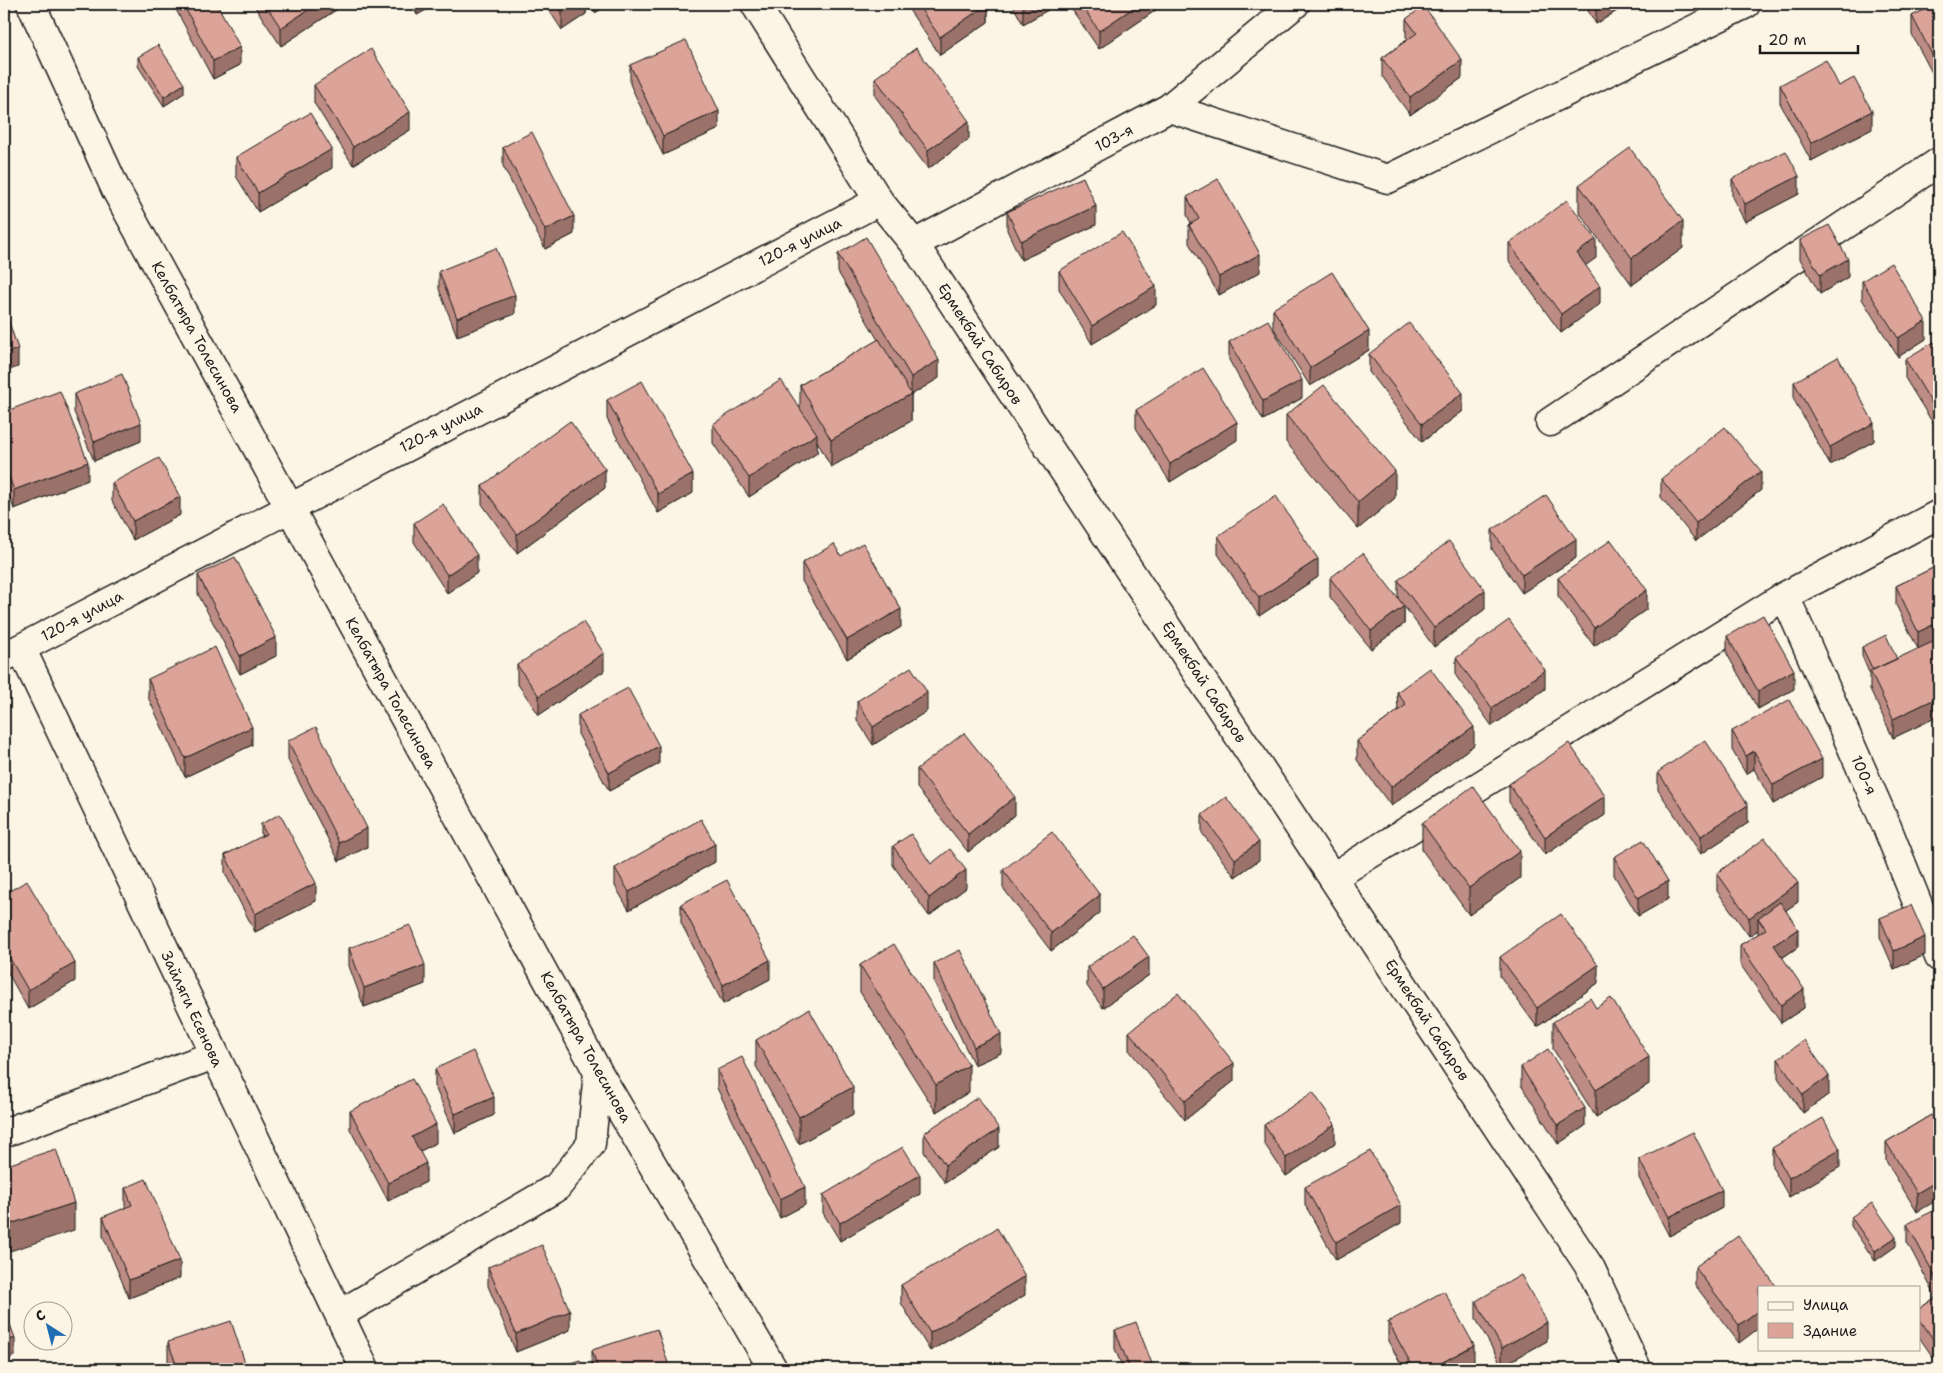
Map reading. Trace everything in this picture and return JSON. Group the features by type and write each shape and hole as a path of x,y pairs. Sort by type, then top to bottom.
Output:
{"street":[{"name":"Келбатыра Толесинова","path":"31,4 116,190 598,1072 774,1369"},
{"name":"Ермекбай Сабиров","path":"754,4 879,201 914,244 1591,1269 1637,1369"},
{"name":"103-я","path":"914,244 1169,108 1295,4"},
{"path":"1169,108 1388,179 1746,4"},
{"path":"1550,422 1939,162"},
{"name":"120-я улица","path":"12,652 879,201"},
{"path":"1333,877 1785,596 1939,514"},
{"name":"100-я","path":"1785,596 1887,827 1939,957"},
{"name":"Зайляги Есенова","path":"12,652 214,1055 365,1369"},
{"path":"4,1133 214,1055"},
{"path":"340,1314 557,1187 591,1144 598,1072"}],"building":[{"path":"183,4 217,4 240,47 213,61"},
{"path":"265,4 317,4 281,28"},
{"path":"557,4 574,4 562,12"},
{"path":"917,4 988,4 940,37"},
{"path":"1081,4 1139,4 1099,31"},
{"path":"1939,4 1939,68 1912,16"},
{"path":"1424,6 1462,60 1410,97 1382,58 1417,33 1406,19"},
{"path":"686,40 719,111 663,136 630,65"},
{"path":"158,45 184,84 164,97 138,57"},
{"path":"916,48 969,121 928,150 875,78"},
{"path":"371,49 410,112 353,147 314,85"},
{"path":"1826,60 1839,86 1854,78 1872,111 1811,143 1780,85"},
{"path":"310,113 332,149 258,193 236,157"},
{"path":"532,132 574,216 545,230 503,147"},
{"path":"1630,148 1683,221 1632,258 1579,185"},
{"path":"1786,151 1799,176 1745,204 1732,179"},
{"path":"1083,177 1096,206 1021,241 1007,212"},
{"path":"1218,179 1260,254 1219,277 1189,225 1199,219 1187,197"},
{"path":"1567,200 1596,239 1577,253 1600,286 1561,314 1509,243"},
{"path":"1829,225 1848,259 1820,275 1800,240"},
{"path":"1122,232 1156,286 1092,326 1059,271"},
{"path":"866,237 939,360 911,377 838,254"},
{"path":"496,248 515,295 457,318 439,271"},
{"path":"1891,263 1926,321 1898,338 1862,281"},
{"path":"1332,272 1369,331 1310,368 1273,309"},
{"path":"4,307 18,349 4,353"},
{"path":"1268,320 1302,380 1263,401 1229,342"},
{"path":"1409,323 1463,393 1422,424 1369,354"},
{"path":"879,339 911,394 831,440 800,385"},
{"path":"1934,342 1939,350 1939,415 1905,359"},
{"path":"1838,357 1874,423 1830,447 1794,382"},
{"path":"1203,368 1237,422 1170,464 1136,410"},
{"path":"122,374 141,423 94,442 74,394"},
{"path":"781,380 817,434 749,478 713,424"},
{"path":"642,381 693,474 658,494 607,400"},
{"path":"1324,385 1395,471 1358,502 1286,415"},
{"path":"60,391 88,462 14,490 4,464 4,412"},
{"path":"570,421 605,469 517,534 482,486"},
{"path":"1725,427 1761,471 1696,523 1661,479"},
{"path":"159,458 180,497 133,521 112,483"},
{"path":"1546,495 1576,539 1522,575 1492,530"},
{"path":"1276,496 1318,559 1259,598 1218,536"},
{"path":"443,504 477,555 447,575 414,523"},
{"path":"1611,540 1647,590 1594,628 1558,578"},
{"path":"1449,541 1485,590 1434,628 1398,580"},
{"path":"863,543 901,609 847,640 802,563 834,544 841,556"},
{"path":"1363,553 1404,606 1371,631 1330,578"},
{"path":"235,557 276,637 240,656 198,575"},
{"path":"1939,565 1939,622 1918,632 1896,586"},
{"path":"1763,615 1794,670 1758,691 1727,636"},
{"path":"1509,620 1545,670 1492,708 1456,658"},
{"path":"583,622 604,653 539,696 517,665"},
{"path":"1886,635 1897,659 1873,670 1862,647"},
{"path":"1939,639 1939,697 1893,719 1870,671"},
{"path":"215,647 252,727 185,758 148,679"},
{"path":"911,667 927,692 873,727 857,701"},
{"path":"1430,668 1474,727 1391,787 1357,741 1406,705 1397,692"},
{"path":"628,688 659,746 609,773 578,715"},
{"path":"1789,700 1822,759 1773,785 1754,751 1746,756 1732,731"},
{"path":"316,727 367,828 339,843 288,741"},
{"path":"964,733 1015,797 968,834 917,769"},
{"path":"1705,740 1748,805 1701,836 1658,772"},
{"path":"1569,743 1605,796 1545,837 1509,784"},
{"path":"1473,786 1520,851 1469,888 1422,823"},
{"path":"1226,797 1259,842 1235,859 1202,815"},
{"path":"280,814 316,883 255,914 225,855 266,834 261,824"},
{"path":"701,819 715,844 629,892 615,868"},
{"path":"1052,832 1100,895 1051,933 1003,870"},
{"path":"911,834 931,864 950,849 966,870 929,898 893,846"},
{"path":"1765,838 1798,883 1749,918 1717,873"},
{"path":"1643,840 1668,881 1638,898 1614,857"},
{"path":"727,880 770,960 723,985 681,904"},
{"path":"27,881 75,963 28,990 4,948 4,894"},
{"path":"1780,902 1798,929 1774,945 1804,989 1781,1005 1740,945 1766,929 1758,918"},
{"path":"1911,905 1925,937 1894,951 1880,918"},
{"path":"1561,914 1598,965 1537,1008 1500,957"},
{"path":"410,925 425,965 364,988 349,948"},
{"path":"1133,935 1149,957 1103,989 1087,967"},
{"path":"894,944 969,1065 936,1085 860,965"},
{"path":"960,950 1001,1034 974,1047 934,963"},
{"path":"1178,993 1234,1063 1185,1101 1129,1032"},
{"path":"1590,998 1596,1008 1611,998 1649,1057 1596,1090 1553,1022"},
{"path":"809,1009 853,1087 799,1117 756,1040"},
{"path":"1804,1040 1829,1076 1803,1095 1778,1059"},
{"path":"1548,1049 1585,1108 1558,1125 1521,1067"},
{"path":"473,1051 494,1097 455,1114 435,1069"},
{"path":"742,1057 805,1187 780,1199 717,1070"},
{"path":"412,1079 436,1124 412,1137 426,1163 388,1183 350,1111"},
{"path":"1313,1092 1335,1124 1286,1158 1264,1125"},
{"path":"978,1097 999,1129 945,1165 924,1133"},
{"path":"1931,1115 1939,1128 1939,1180 1917,1193 1886,1142"},
{"path":"1823,1118 1840,1149 1789,1178 1772,1148"},
{"path":"1693,1132 1722,1190 1669,1217 1639,1159"},
{"path":"903,1147 920,1175 840,1223 823,1195"},
{"path":"56,1149 74,1203 4,1226 4,1166"},
{"path":"1370,1151 1401,1205 1336,1242 1305,1187"},
{"path":"146,1179 180,1260 129,1280 103,1217 132,1205 125,1188"},
{"path":"1872,1203 1896,1237 1875,1251 1851,1217"},
{"path":"1937,1209 1939,1213 1939,1279 1937,1280 1907,1224"},
{"path":"997,1228 1025,1276 930,1333 901,1285"},
{"path":"1738,1236 1776,1286 1758,1286 1758,1311 1739,1325 1695,1267"},
{"path":"542,1245 570,1311 516,1334 488,1267"},
{"path":"1521,1275 1547,1322 1502,1348 1476,1301"},
{"path":"1444,1291 1474,1345 1430,1369 1414,1369 1388,1322"},
{"path":"1939,1295 1939,1348 1920,1320 1920,1308"},
{"path":"4,1308 15,1338 4,1342"},
{"path":"231,1321 247,1369 178,1369 168,1342"},
{"path":"1136,1322 1154,1369 1130,1369 1115,1330"},
{"path":"657,1329 670,1369 598,1369 592,1350"},
{"path":"580,1360 583,1369 552,1369"}]}
